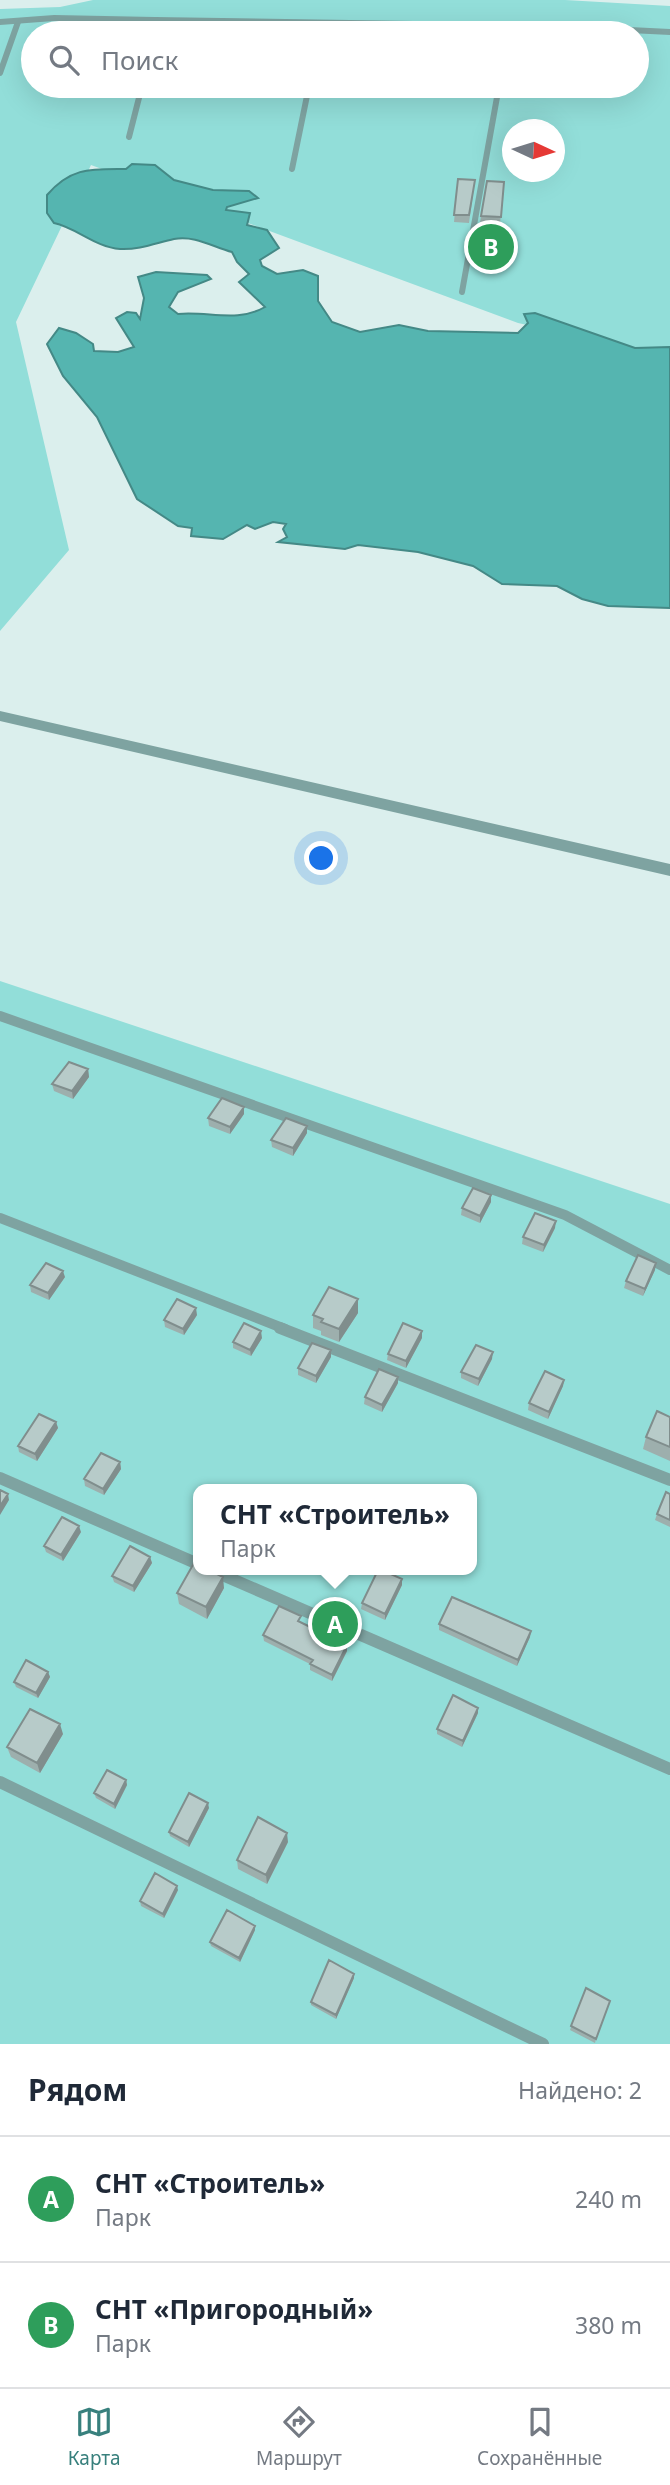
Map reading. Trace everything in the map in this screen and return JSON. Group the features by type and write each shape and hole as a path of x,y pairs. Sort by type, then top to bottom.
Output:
{"street":[{"path":"27,21 54,18 177,21"},
{"path":"0,22 21,22"},
{"path":"649,32 670,32"},
{"path":"0,716 670,870"}],"lane":[{"path":"0,73 18,22"},
{"path":"129,137 139,98"},
{"path":"292,169 307,98"},
{"path":"462,292 497,98"},
{"path":"0,1016 565,1215 670,1270"},
{"path":"0,1219 670,1480"},
{"path":"0,1478 193,1562"},
{"path":"223,1575 670,1769"},
{"path":"0,1782 543,2044"}],"shaded area":[{"path":"93,0 565,0 670,6 670,356 518,323 91,165 16,322 69,550 0,631 0,9 60,7"},
{"path":"132,164 155,165 174,180 213,190 249,191 258,198 227,207 226,210 250,213 247,225 267,230 279,248 260,260 262,266 277,274 303,270 318,276 318,301 332,322 360,332 399,325 428,331 518,333 528,323 524,314 535,313 635,348 670,347 670,608 608,606 582,599 557,586 502,584 473,566 418,552 358,545 345,549 278,542 287,537 283,529 286,524 273,522 255,529 247,525 223,539 191,536 192,528 178,526 137,499 97,417 63,376 47,344 59,328 76,333 93,344 94,351 118,352 134,347 116,318 127,312 136,313 140,319 144,298 138,277 156,272 207,275 211,279 178,292 169,307 178,314 233,315 254,312 265,307 239,282 249,274 237,262 232,252 197,240 182,238 134,248 111,248 54,223 47,213 47,195 73,174 92,170 126,169"},
{"path":"0,981 670,1204 670,2044 0,2044"}],"building":[{"path":"458,179 475,180 469,215 454,215"},
{"path":"487,181 504,182 501,217 481,216"},
{"path":"69,1062 88,1069 72,1091 52,1084"},
{"path":"222,1098 244,1107 230,1127 208,1118"},
{"path":"286,1118 307,1126 293,1148 271,1140"},
{"path":"473,1188 491,1195 480,1216 462,1208"},
{"path":"535,1213 556,1221 544,1245 523,1237"},
{"path":"638,1255 656,1263 645,1289 626,1281"},
{"path":"46,1263 63,1271 48,1293 30,1285"},
{"path":"329,1287 358,1299 339,1329 321,1322 323,1319 313,1315"},
{"path":"177,1299 196,1308 183,1329 164,1320"},
{"path":"244,1323 261,1331 250,1350 233,1342"},
{"path":"403,1323 422,1331 406,1361 388,1354"},
{"path":"312,1343 331,1350 316,1376 298,1368"},
{"path":"476,1345 493,1352 479,1379 461,1372"},
{"path":"379,1369 398,1377 382,1405 365,1397"},
{"path":"545,1371 564,1380 549,1412 529,1403"},
{"path":"657,1411 670,1417 670,1447 646,1437"},
{"path":"39,1414 56,1422 35,1454 18,1446"},
{"path":"101,1453 120,1462 103,1489 84,1479"},
{"path":"0,1490 8,1494 0,1506"},
{"path":"666,1492 670,1494 670,1520 657,1514"},
{"path":"62,1517 79,1526 61,1555 44,1546"},
{"path":"130,1546 150,1557 133,1586 112,1576"},
{"path":"193,1565 193,1575 223,1577 206,1607 177,1593"},
{"path":"376,1575 393,1575 402,1579 385,1614 362,1603"},
{"path":"452,1597 531,1631 518,1660 439,1624"},
{"path":"279,1606 301,1616 298,1621 347,1645 332,1675 310,1664 313,1660 263,1635"},
{"path":"26,1660 48,1672 36,1693 14,1682"},
{"path":"453,1695 478,1708 463,1741 437,1729"},
{"path":"30,1709 60,1724 37,1763 7,1747"},
{"path":"107,1770 126,1780 114,1804 94,1793"},
{"path":"189,1793 208,1803 188,1842 169,1832"},
{"path":"258,1817 287,1833 266,1875 237,1860"},
{"path":"155,1873 177,1886 163,1914 140,1901"},
{"path":"227,1910 255,1926 239,1958 210,1942"},
{"path":"329,1960 354,1974 336,2015 311,2002"},
{"path":"586,1988 610,2001 596,2039 571,2026"}],"place":[{"name":"СНТ «Пригородный»","path":"491,247"},
{"name":"СНТ «Строитель»","path":"335,1624"}]}
